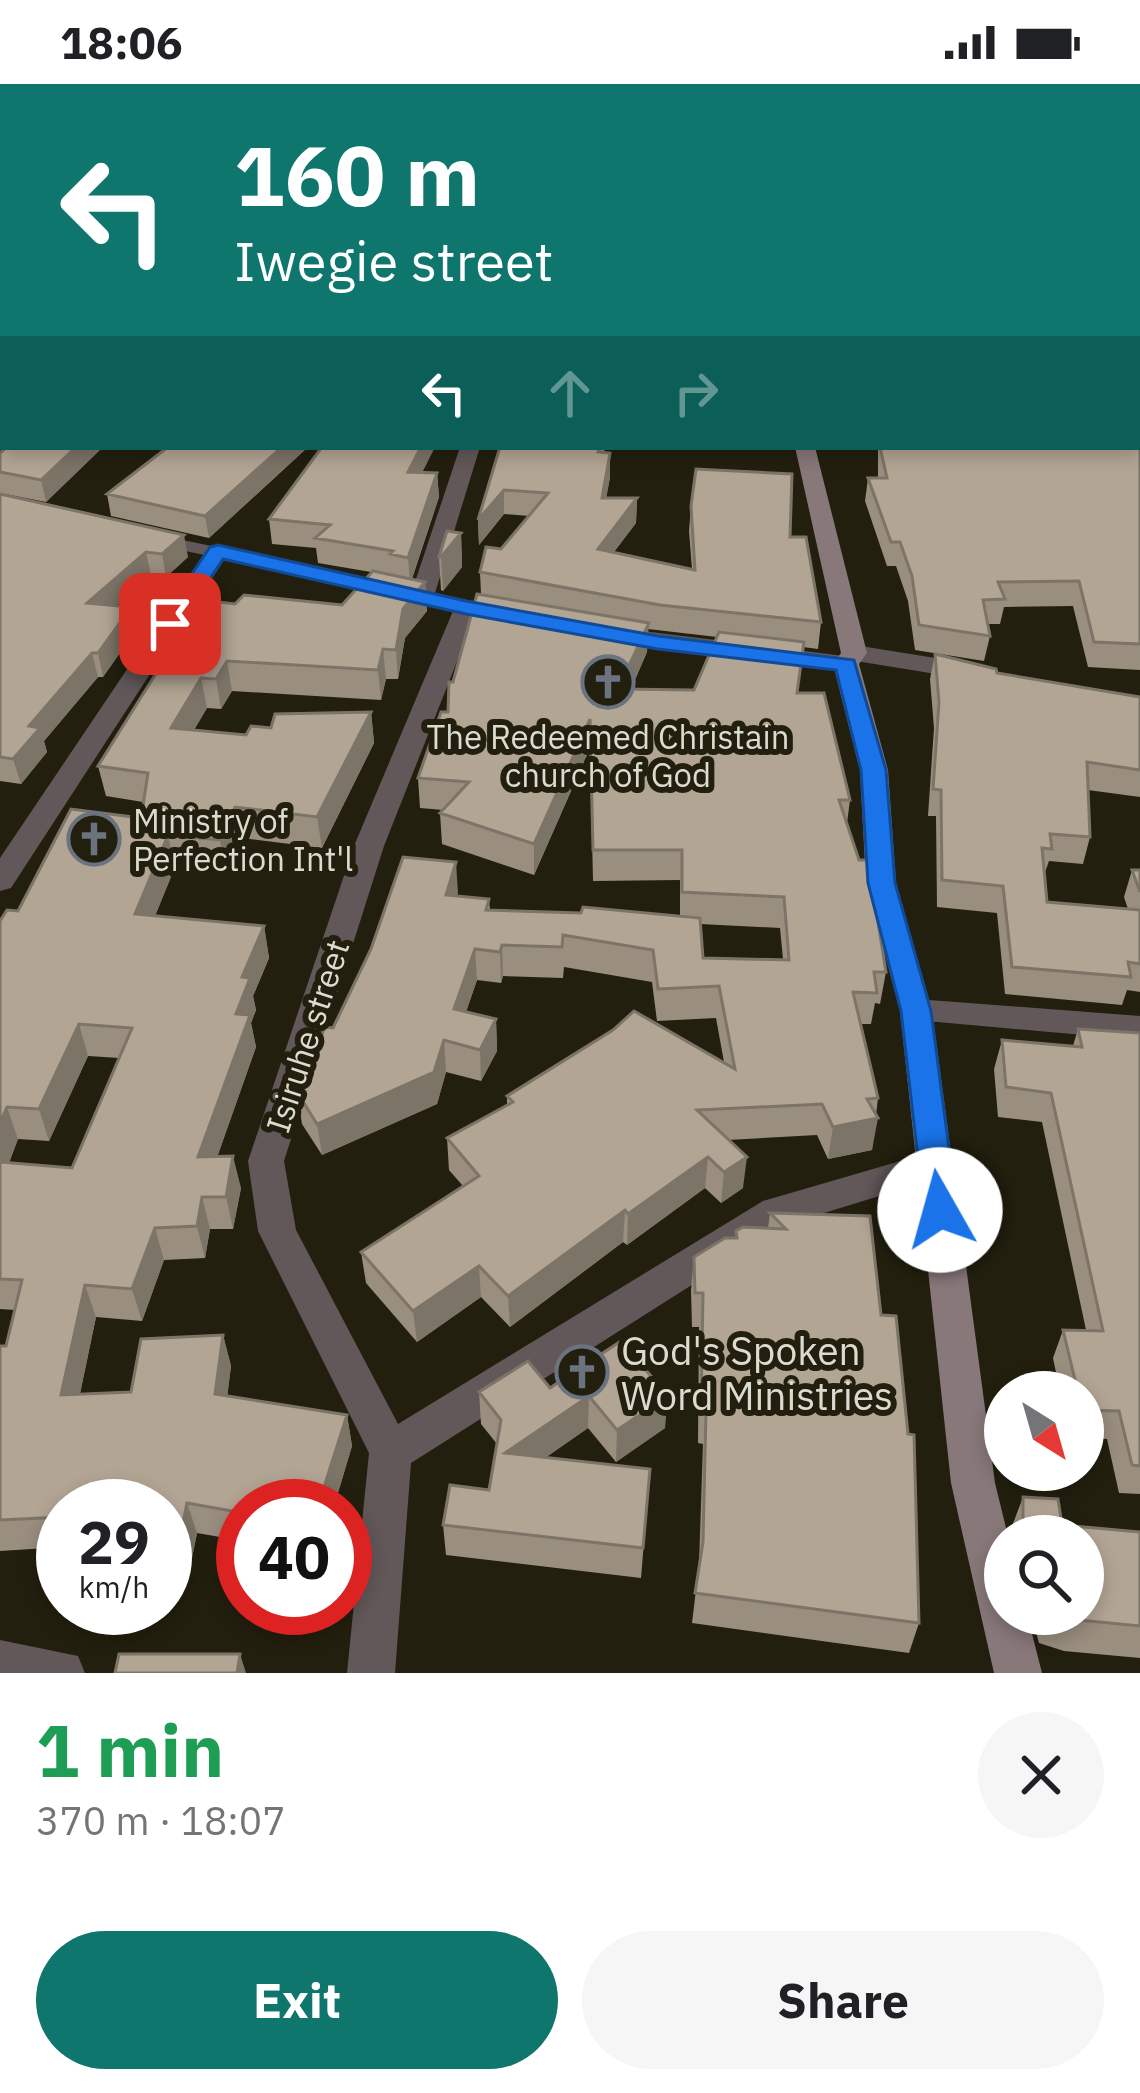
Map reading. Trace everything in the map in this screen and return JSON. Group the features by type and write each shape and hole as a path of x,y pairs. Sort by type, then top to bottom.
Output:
{"street":[{"path":"422,598 469,450"},
{"path":"806,450 874,770 881,883 916,1011 974,1483 1018,1673"},
{"path":"130,532 509,615"},
{"path":"0,881 218,551"},
{"name":"Isiruhe street","path":"390,1452 277,1231 266,1160 369,846 466,608"},
{"path":"594,631 1008,677"},
{"path":"916,1011 1140,1028"},
{"path":"371,1673 390,1452 776,1212 935,1165"},
{"path":"0,1664 61,1673"}],"building":[{"path":"73,450 41,480 0,472 0,453"},
{"path":"164,450 279,450 205,516 107,494"},
{"path":"320,450 419,450 408,472 437,473 408,558 390,554 393,551 315,538 330,525 269,519"},
{"path":"499,450 599,450 610,453 602,498 637,498 598,549 695,570 691,506 696,469 792,474 790,537 806,537 821,622 660,605 480,572 486,547 501,549 548,493 504,490 478,520"},
{"path":"881,450 1140,450 1140,644 1094,642 1079,581 998,582 1005,599 983,600 990,636 919,625 912,576 900,542 891,542 868,478 887,478"},
{"path":"0,494 184,535 162,554 146,552 87,603 131,607 98,653 92,653 29,726 40,728 13,759 0,757"},
{"path":"447,531 461,533 439,557"},
{"path":"373,571 425,582 403,609 396,650 383,649 378,670 227,661 216,679 201,678 171,728 246,735 251,726 271,728 275,714 371,712 317,817 235,807 220,840 168,835 135,914 264,926 242,977 250,978 236,1014 250,1015 198,1157 233,1156 226,1197 202,1197 197,1226 155,1228 132,1289 85,1285 61,1395 131,1392 141,1339 223,1335 215,1394 347,1415 327,1479 216,1479 216,1508 192,1504 192,1479 36,1479 36,1518 0,1520 0,1346 6,1346 22,1280 0,1279 0,1162 72,1168 132,1028 79,1024 39,1109 7,1107 0,1123 0,921 7,910 18,911 71,809 141,818 148,773 98,766 202,600 235,604 244,595 342,605"},
{"path":"477,594 649,623 618,689 694,690 719,632 804,642 797,693 824,693 850,800 839,800 859,860 868,860 886,972 874,972 877,993 853,992 878,1098 867,1099 878,1118 833,1127 822,1104 697,1110 747,1157 724,1172 708,1157 628,1214 625,1210 508,1296 479,1266 413,1311 361,1252 479,1176 447,1138 513,1102 507,1096 613,1030 634,1011 735,1069 719,986 658,989 653,950 563,935 562,947 475,949 454,1009 496,1019 480,1050 444,1040 434,1072 317,1124 297,1092 325,1027 333,1028 371,949 403,857 456,862 446,895 489,899 486,910 581,913 583,907 700,918 703,958 789,960 784,897 682,892 682,850 593,850 590,719 534,844 440,813 469,782 418,778 441,712 448,712 449,682 453,682"},
{"path":"935,654 997,673 1140,697 1140,770 1087,762 1090,837 1050,834 1052,849 1042,848 1047,902 1140,910 1140,964 1128,962 1131,977 1012,967 1003,886 942,880 941,790 933,789 939,702"},
{"path":"1078,1029 1140,1033 1140,1466 1132,1465 1119,1411 1104,1411 1104,1371 1073,1371 1063,1330 1103,1331 1051,1093 1006,1087 1002,1040 1082,1047"},
{"path":"770,1213 870,1216 881,1315 896,1316 908,1434 914,1435 919,1623 695,1593 703,1542 706,1411 701,1410 703,1293 695,1293 694,1257 725,1238 737,1238 736,1231 743,1227 786,1229"},
{"path":"621,1341 668,1396 617,1430 589,1396 505,1453 650,1469 643,1548 443,1525 450,1485 489,1490 501,1420 479,1392 528,1361 550,1388"},
{"path":"1023,1497 1058,1499 1060,1515 1023,1515"},
{"path":"1104,1529 1140,1532 1140,1626 1104,1622"},
{"path":"119,1654 240,1654 237,1673 115,1673"}],"place":[{"name":"The Redeemed Christain church of God","path":"608,682"},
{"name":"Ministry of Perfection Int'l","path":"94,839"},
{"name":"God's Spoken Word Ministries","path":"582,1372"}],"route":[{"path":"170,624 218,551 466,608 658,643 846,664 874,770 881,883 916,1011 940,1210"}]}
